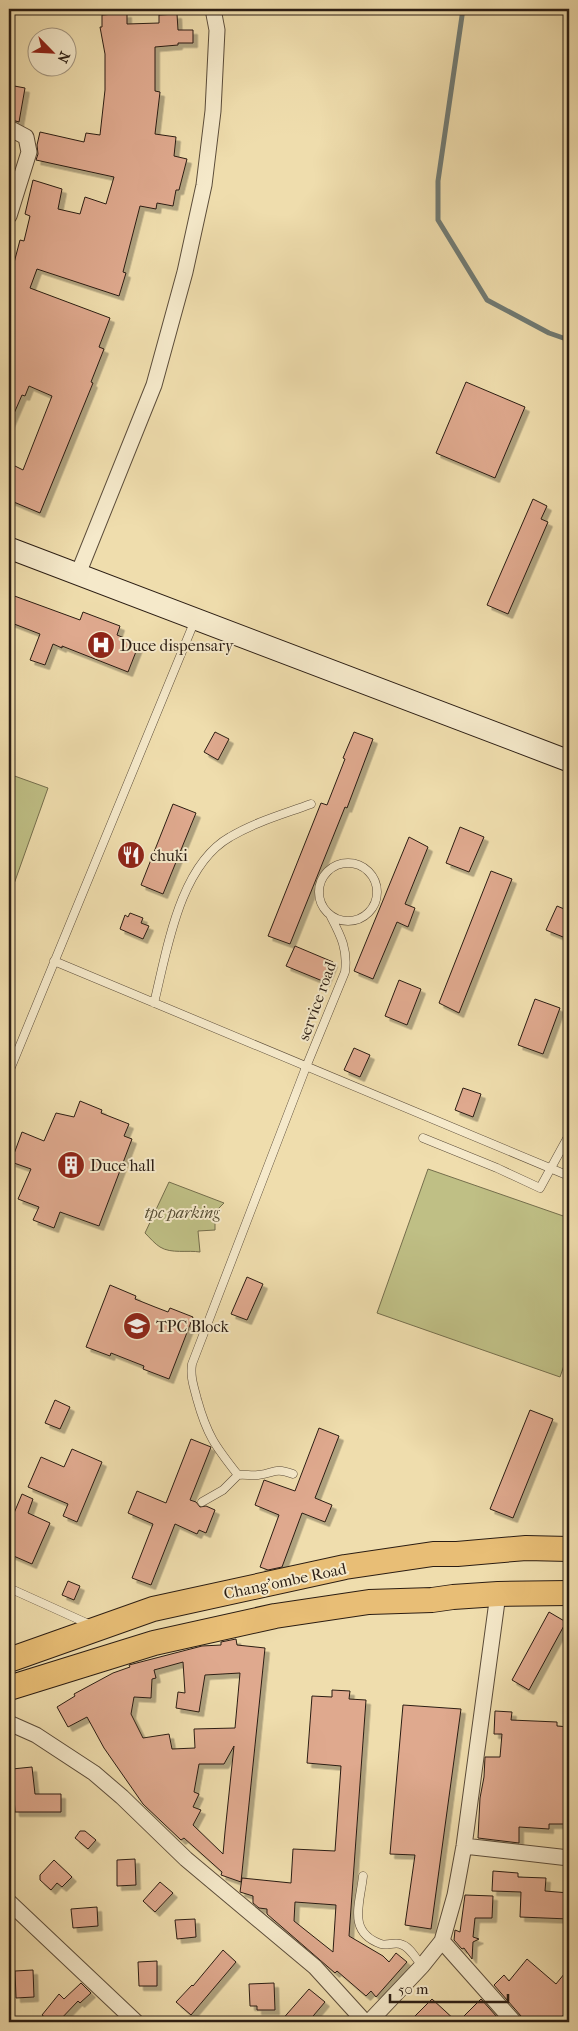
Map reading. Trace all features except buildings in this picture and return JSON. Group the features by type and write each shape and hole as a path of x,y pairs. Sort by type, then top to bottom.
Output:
{"main road":[{"name":"Chang'ombe Road","path":"9,1660 153,1609 345,1567 434,1554 526,1548 569,1549"},
{"name":"Chang'ombe Road","path":"9,1688 154,1643 275,1616 369,1602 432,1600 453,1596 569,1593"}],"street":[{"path":"78,574 154,384 185,272 204,185 214,111 217,30 213,9"},
{"path":"9,128 26,137 28,144 28,152 10,211"},
{"path":"9,548 569,761"},
{"path":"369,2022 422,1966 442,1941 456,1895 498,1594"},
{"path":"9,1729 9,1724 36,1735 94,1773 122,1797 186,1859 315,1967 365,2022"},
{"path":"464,1846 569,1858"},
{"path":"9,1902 136,2022"},
{"path":"442,1941 514,2022"}],"lane":[{"path":"9,1072 195,620"},
{"path":"154,1003 174,924 191,879 210,852 229,837 263,821 312,804"},
{"name":"service road","path":"238,1475 220,1452 205,1427 191,1374 192,1364 306,1067 345,972 347,959 344,943 331,917 321,906 318,890 323,876 334,865 350,862 364,867 374,878 378,894 373,908 361,919 346,922 331,917"},
{"path":"54,961 569,1176"},
{"path":"9,1048 17,1052"},
{"path":"423,1138 498,1168 540,1188 569,1135"},
{"path":"202,1502 222,1490 238,1475 256,1476 270,1471 281,1470 293,1474"},
{"path":"9,1588 100,1629"},
{"path":"364,1876 358,1917 364,1936 381,1944 402,1944 412,1952 422,1966"}],"green space":[{"path":"9,774 48,788 9,898"},
{"path":"428,1169 569,1218 569,1351 560,1377 377,1313"},
{"name":"tpc parking","path":"169,1182 224,1203 215,1212 215,1230 198,1231 200,1252 164,1249 145,1233"}],"waterway":[{"path":"463,9 438,181 438,220 487,300 549,333 569,340"}],"place":[{"name":"Duce dispensary","path":"101,645"},
{"name":"chuki","path":"131,855"},
{"name":"Duce hall","path":"71,1165"},
{"name":"TPC Block","path":"137,1326"}]}
